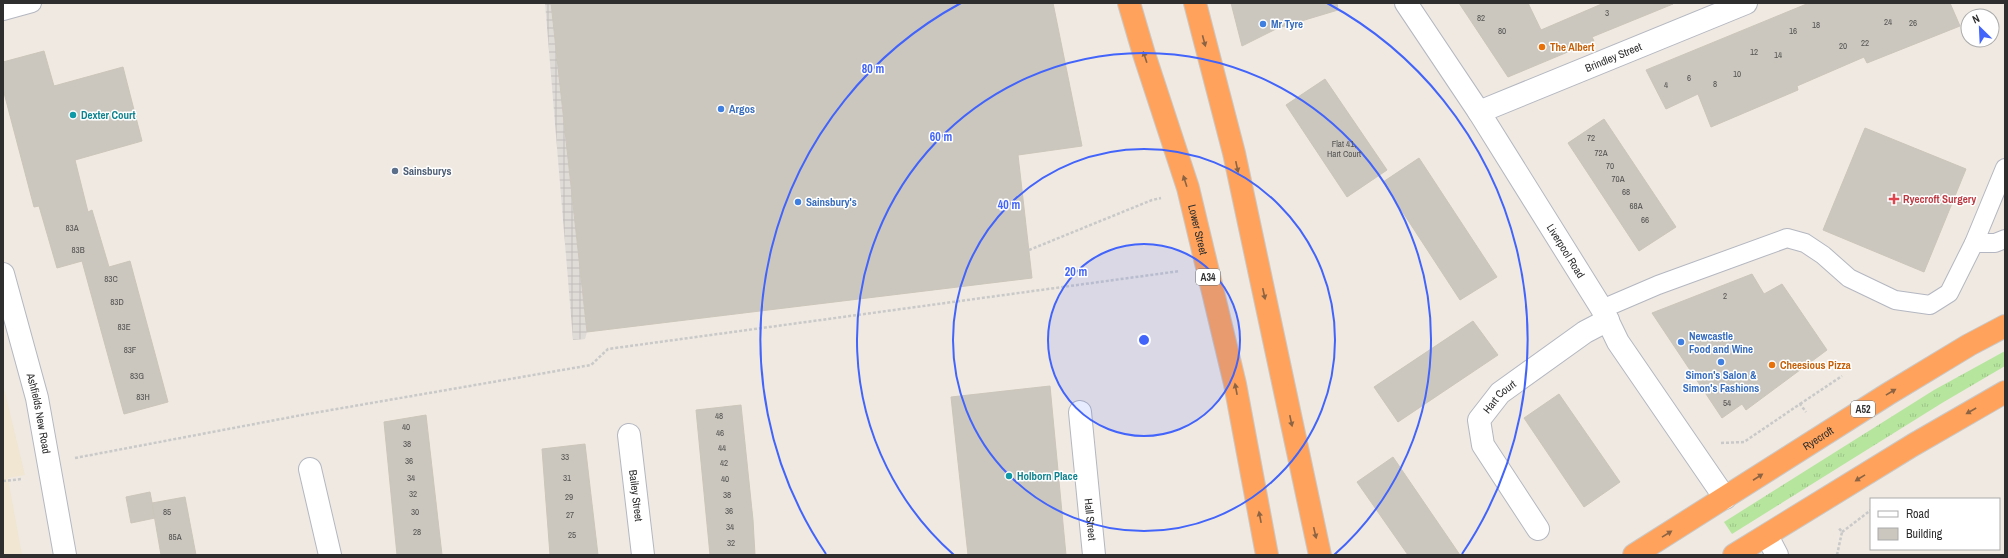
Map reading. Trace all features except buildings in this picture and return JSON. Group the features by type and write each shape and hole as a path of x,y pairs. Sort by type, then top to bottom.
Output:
{"highway":[{"name":"Lower Street","path":"1130,3 1144,54 1188,188 1235,384 1267,555"},
{"path":"1195,3 1234,153 1320,555"},
{"name":"Ryecroft","path":"1634,555 1888,394 1969,345 2005,326"},
{"path":"1734,555 1912,445 2005,392"}],"street":[{"name":"Liverpool Road","path":"1406,3 1479,112 1605,314 1618,342 1725,498"},
{"name":"Brindley Street","path":"1479,112 1746,3"},
{"name":"Ashfields New Road","path":"3,274 8,309 37,398 65,555"},
{"name":"Hart Court","path":"1538,529 1483,445 1479,420 1500,393 1585,332 1605,314"},
{"name":"Hall Street","path":"1080,412 1094,555"},
{"name":"Bailey Street","path":"629,435 643,555"},
{"path":"310,469 330,555"},
{"path":"1767,536 1778,555"}],"lane":[{"path":"3,11 32,3"},
{"path":"1605,314 1658,285 1787,238 1805,243 1823,255 1849,278 1894,300 1930,305 1949,293 1974,243 2005,168"},
{"path":"1974,243 1995,243 2005,239"}],"path":[{"path":"1029,250 1152,200 1161,198 1163,205"},
{"path":"3,481 31,478 48,463 302,415 591,366 608,349 1182,271 1180,264"},
{"path":"1717,444 1744,442 1842,376"},
{"path":"1800,404 1808,414"},
{"path":"1837,555 1842,532 1870,511"},
{"path":"1838,527 1842,532"}],"shaded area":[{"path":"545,3 551,3 587,332 585,339 573,340"},
{"path":"3,384 25,475 8,478 22,555 3,555"}],"green space":[{"path":"2005,351 2005,366 1942,403 1732,534 1724,522 1934,390"}],"place":[{"name":"Mr Tyre","path":"1263,24"},
{"name":"The Albert","path":"1542,47"},
{"name":"Argos","path":"721,109"},
{"name":"Dexter Court","path":"73,115"},
{"name":"Sainsburys","path":"395,171"},
{"name":"Ryecroft Surgery","path":"1894,199"},
{"name":"Sainsbury's","path":"798,202"},
{"name":"Newcastle Food and Wine","path":"1681,342"},
{"name":"Simon's Salon & Simon's Fashions","path":"1721,362"},
{"name":"Cheesious Pizza","path":"1772,365"},
{"name":"Holborn Place","path":"1009,476"}]}
